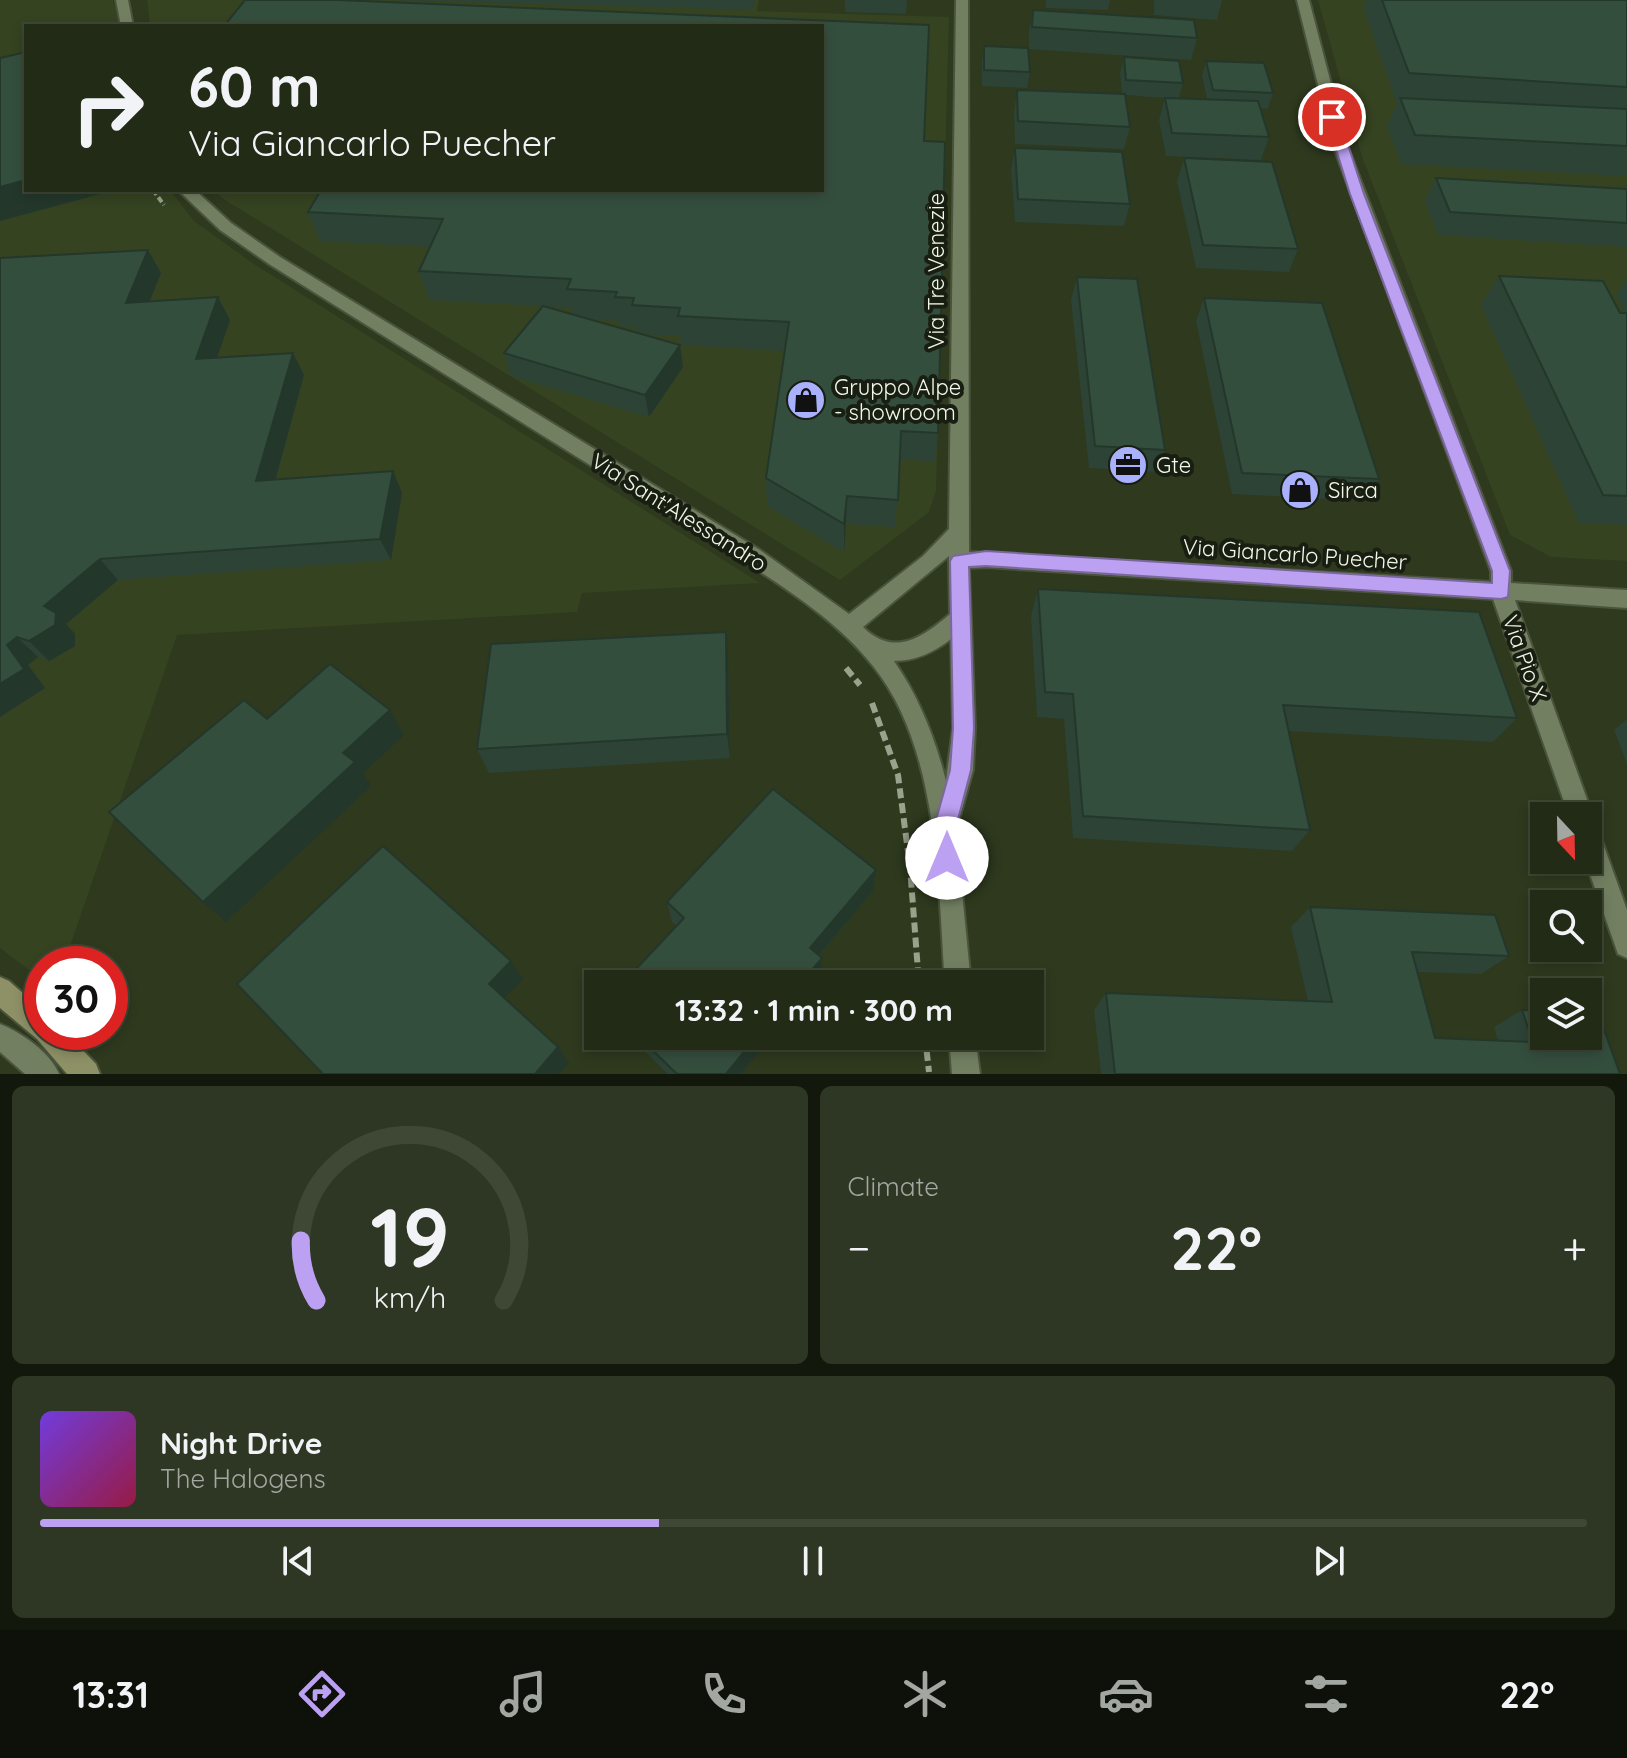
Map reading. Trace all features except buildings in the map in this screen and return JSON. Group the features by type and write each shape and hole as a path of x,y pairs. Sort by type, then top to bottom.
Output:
{"main road":[{"path":"0,990 24,1012"},
{"path":"64,1050 86,1074"}],"street":[{"path":"122,0 127,24"},
{"name":"Via Tre Venezie","path":"945,827 957,786 963,748 963,615 959,561 962,0"},
{"name":"Via Pio X","path":"1303,0 1340,145 1501,571 1501,591 1576,802"},
{"name":"Via Sant'Alessandro","path":"188,192 215,217 298,273 750,557 850,625 900,688 918,727 945,827 957,970"},
{"path":"850,625 930,562 960,531"},
{"name":"Via Giancarlo Puecher","path":"959,561 986,559 1627,599"},
{"path":"868,644 883,652 919,649 939,637 963,615"},
{"path":"1602,874 1627,945"},
{"path":"0,1037 45,1074"},
{"path":"963,1050 966,1074"}],"path":[{"path":"154,192 157,199 170,209"},
{"path":"844,666 862,687"},
{"path":"870,698 898,775 910,867 918,970"},
{"path":"927,1050 929,1072"}],"shaded area":[{"path":"0,0 113,0 119,24 24,24 24,192 172,192 194,221 251,262 760,583 582,593 577,612 177,635 70,946 24,946 24,966 0,948"},
{"path":"147,0 759,0 757,11 949,17 936,491 929,512 840,580 217,192 824,192 824,24 150,24"},
{"path":"1318,0 1627,0 1627,561 1551,557 1510,535 1362,157"}],"place":[{"name":"Gruppo Alpe - showroom","path":"806,400"},
{"name":"Gte","path":"1128,465"},
{"name":"Sirca","path":"1300,490"}],"route":[{"path":"947,858 945,827 961,770 964,728 959,561 986,559 1501,591 1501,571 1357,194 1332,117"}]}
